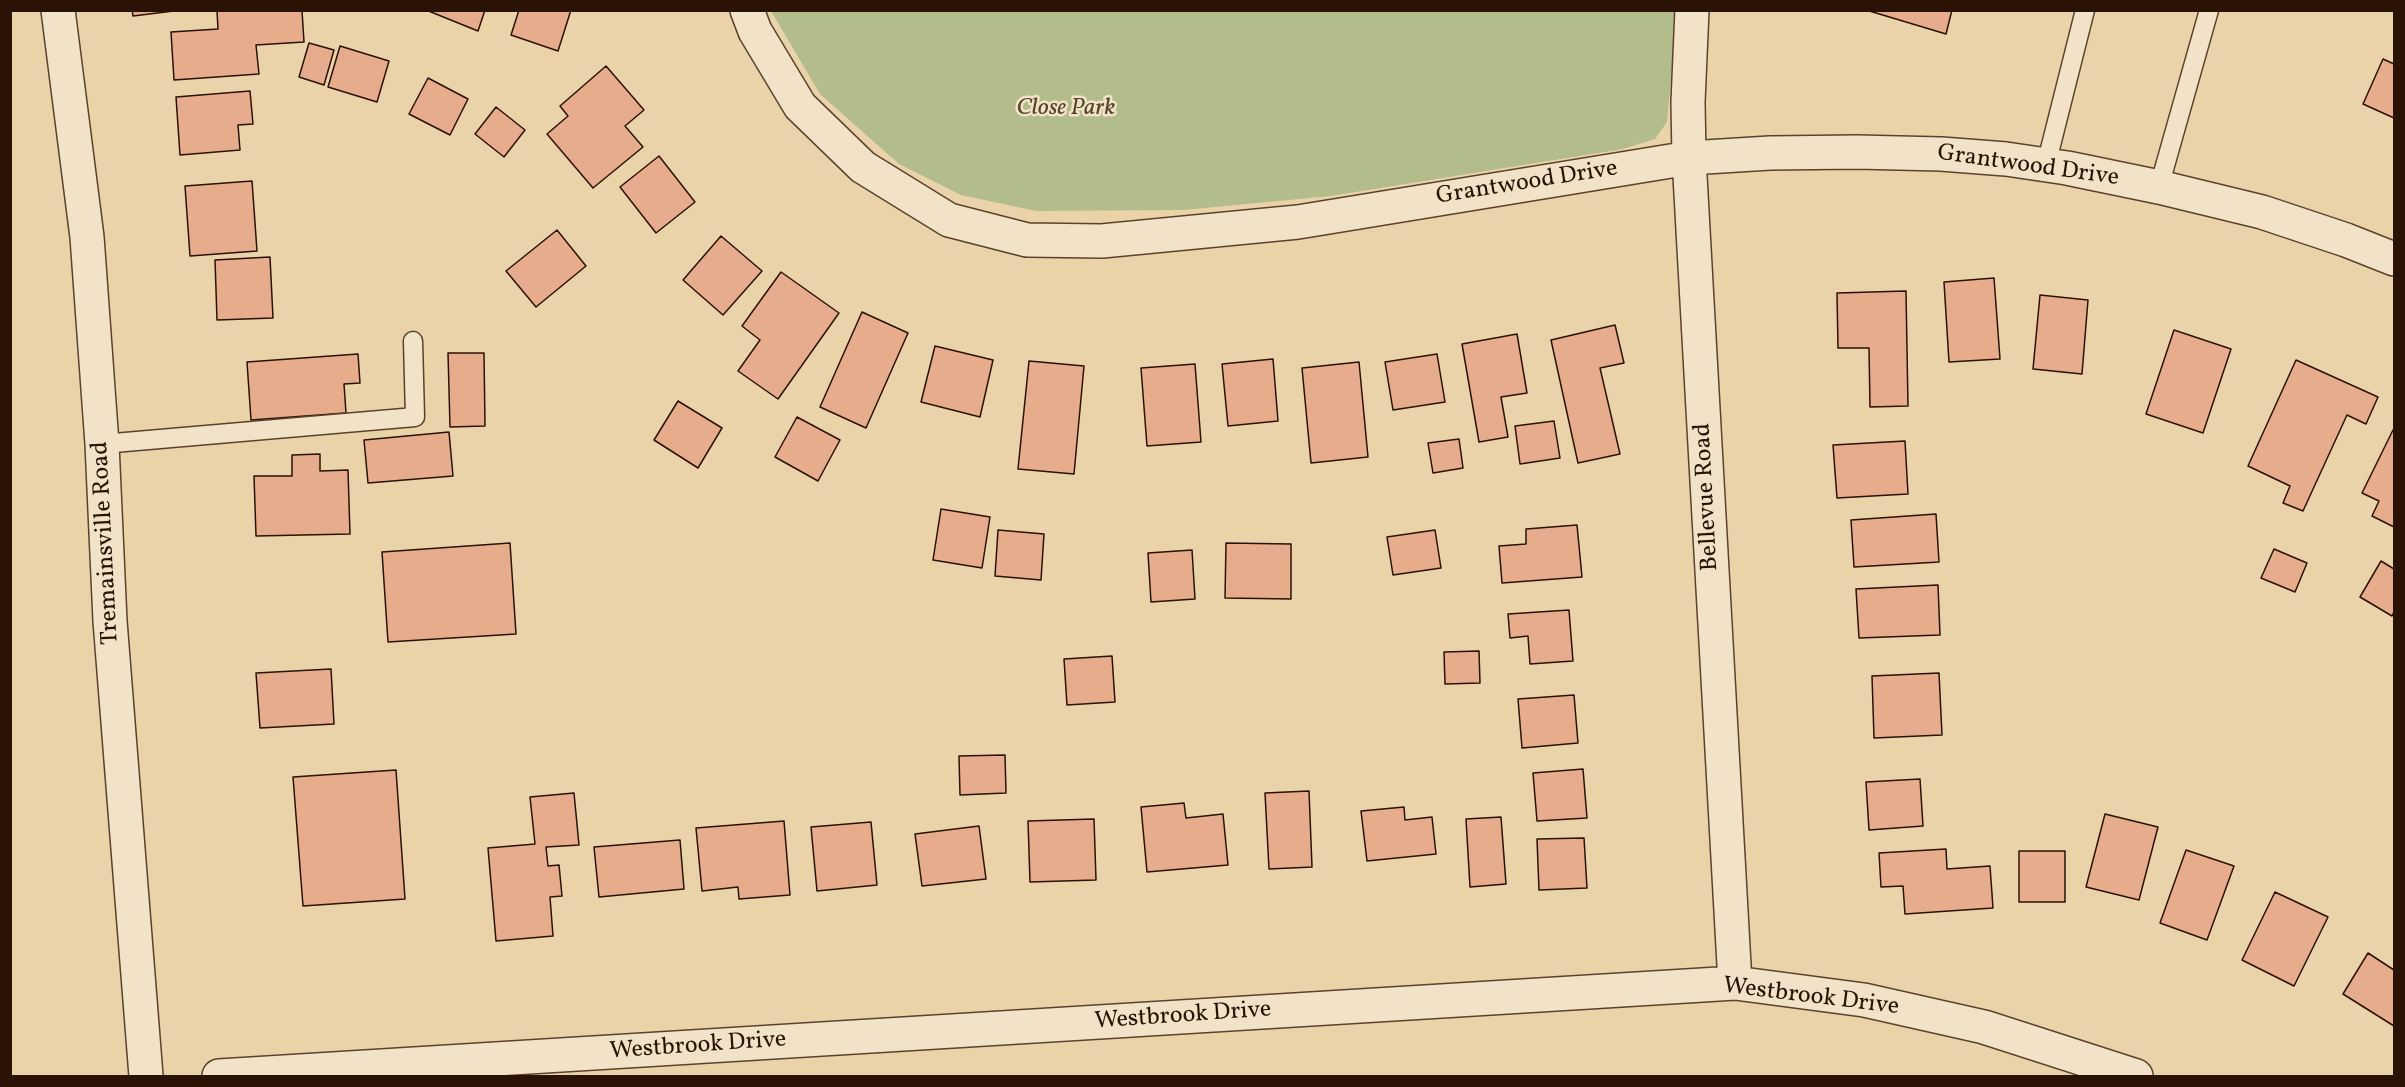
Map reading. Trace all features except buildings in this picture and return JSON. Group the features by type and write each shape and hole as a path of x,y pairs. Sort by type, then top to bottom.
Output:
{"street":[{"name":"Tremainsville Road","path":"58,10 87,237 102,444 110,621 146,1077"},
{"name":"Grantwood Drive","path":"747,10 755,31 800,106 863,167 949,220 1027,240 1102,241 1298,222 1689,158 1770,153 1857,152 1941,154 2046,165 2159,187 2262,212 2346,240 2394,260"},
{"name":"Bellevue Road","path":"1692,10 1688,102 1689,158 1735,983"},
{"name":"Westbrook Drive","path":"219,1077 1735,983 1864,1000 1984,1027 2136,1077"}],"lane":[{"path":"2046,165 2085,10"},
{"path":"2159,187 2209,10"},
{"path":"102,444 415,417 413,341"}],"green space":[{"name":"Close Park","path":"771,11 1677,11 1667,122 1655,139 1623,149 1331,196 1184,210 1036,211 961,195 899,164 820,94"}]}
